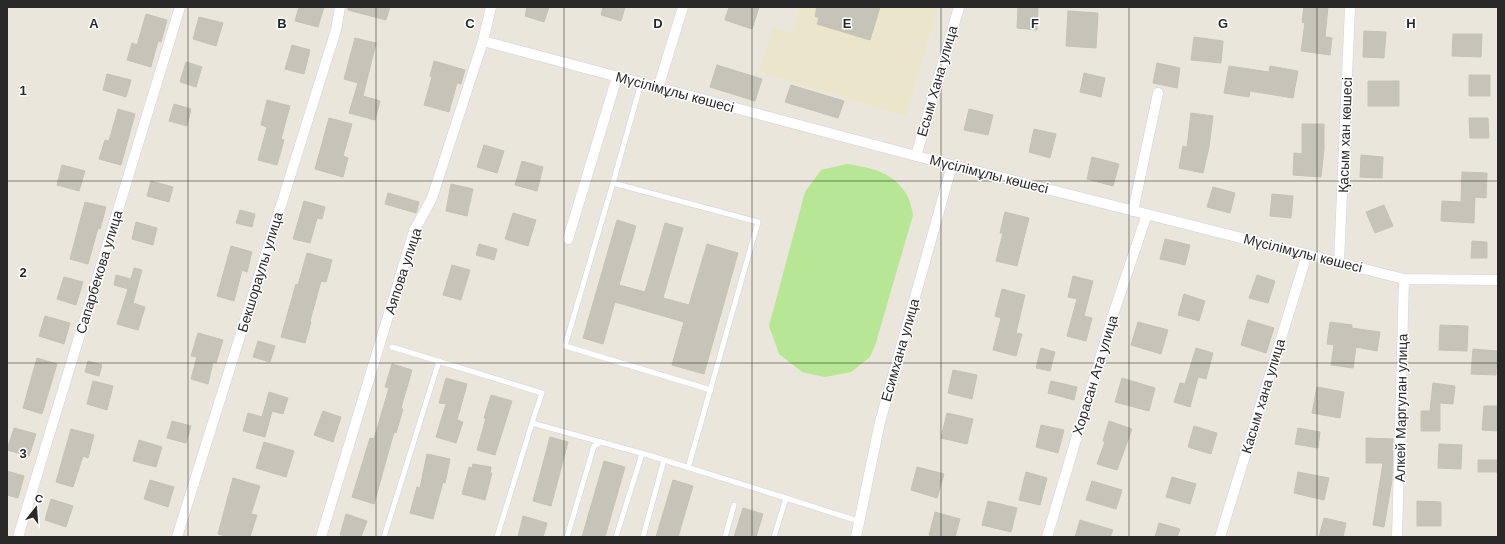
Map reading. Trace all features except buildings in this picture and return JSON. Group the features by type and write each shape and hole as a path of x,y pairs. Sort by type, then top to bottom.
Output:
{"street":[{"name":"Сапарбекова улица","path":"18,537 180,7"},
{"name":"Бекшораулы улица","path":"177,537 336,30 340,7"},
{"name":"Аяпова улица","path":"321,537 414,231 432,198 483,41 491,7"},
{"path":"658,88 683,7"},
{"name":"Есым Хана улица","path":"916,156 959,7"},
{"name":"Қасым хан көшесі","path":"1339,262 1350,7"},
{"name":"Мүсілімұлы көшесі","path":"483,41 916,156 1404,279 1498,280"},
{"path":"568,239 617,77"},
{"path":"1133,211 1158,93"},
{"name":"Есимхана улица","path":"856,537 858,521 880,422 952,165"},
{"name":"Хорасан Ата улица","path":"1047,537 1113,315 1147,214"},
{"name":"Касым хана улица","path":"1220,537 1307,254"},
{"name":"Алкей Маргулан улица","path":"1397,537 1404,279"}],"lane":[{"path":"641,83 565,346 710,390"},
{"path":"613,183 758,222 688,468"},
{"path":"392,347 542,393 497,537"},
{"path":"384,537 439,361"},
{"path":"532,423 664,460 858,521"},
{"path":"567,537 594,446 600,442"},
{"path":"616,537 642,454"},
{"path":"643,537 664,460"},
{"path":"774,537 786,498"},
{"path":"725,537 734,505"}],"shaded area":[{"path":"800,7 938,7 906,116 759,72 773,27 793,33"}],"green space":[{"path":"847,164 866,167 882,173 896,182 908,197 913,215 875,346 870,357 851,372 825,377 802,372 779,354 769,326 805,192 821,170"}]}
